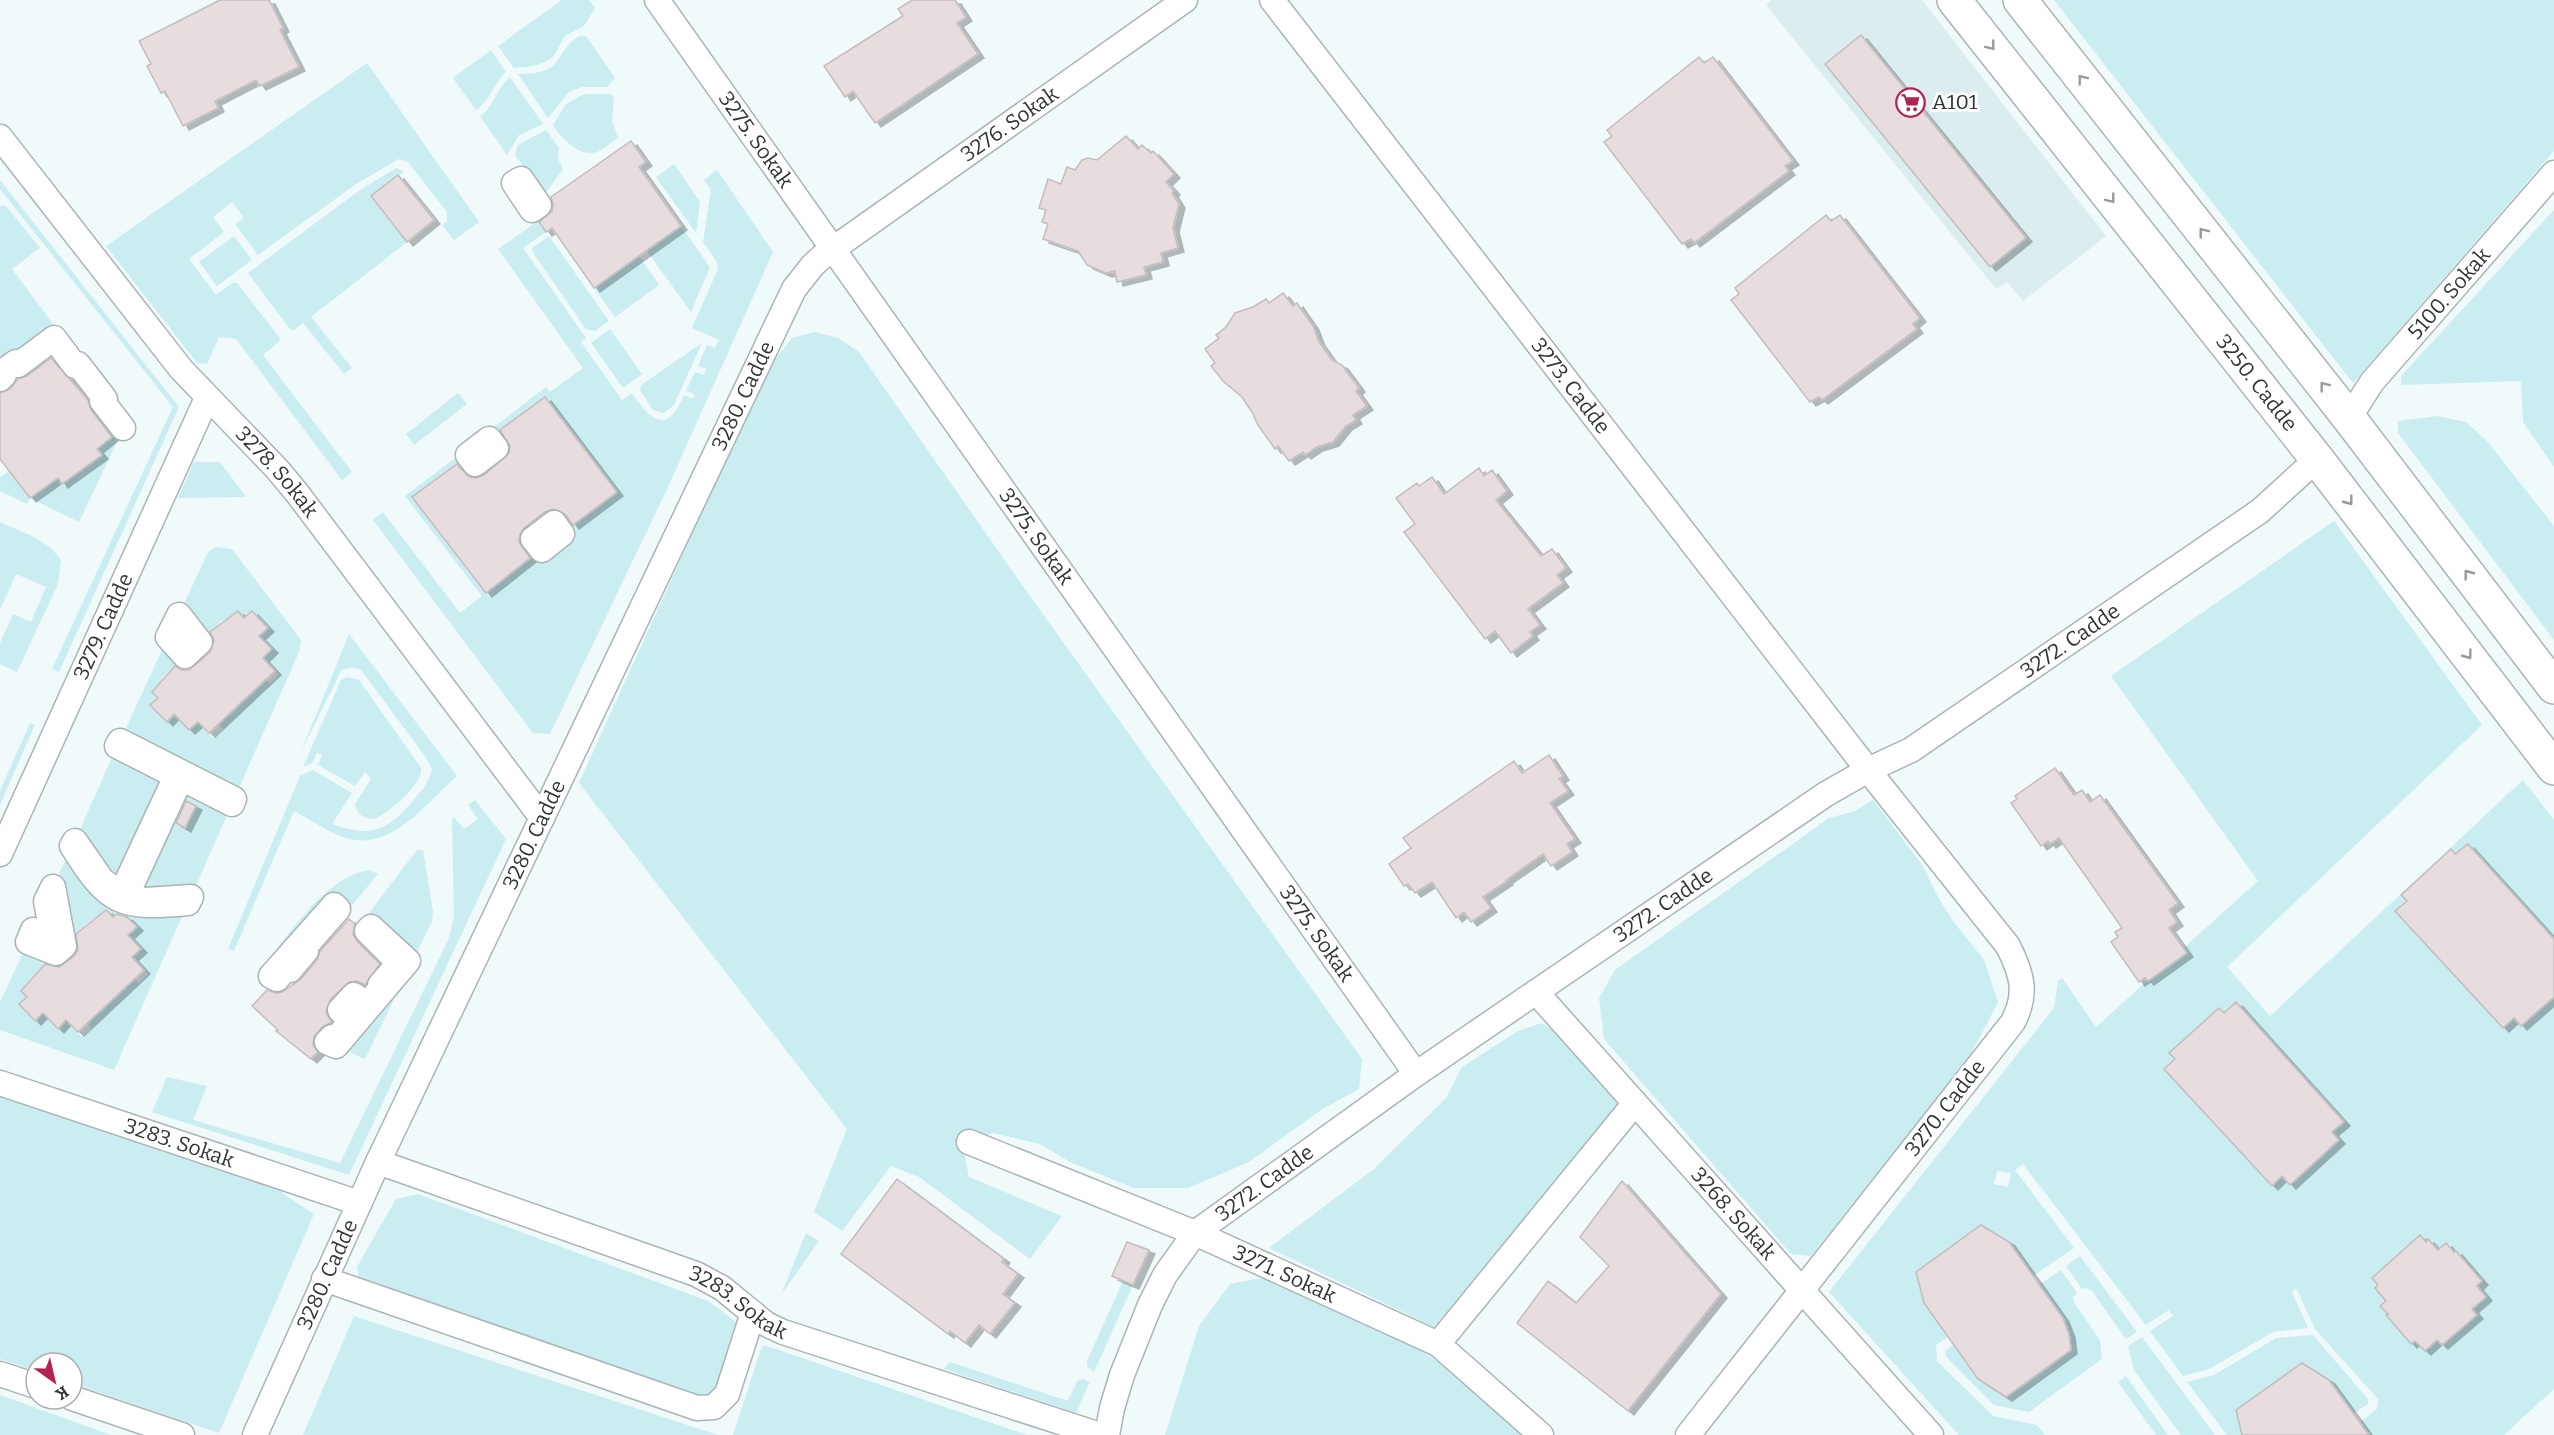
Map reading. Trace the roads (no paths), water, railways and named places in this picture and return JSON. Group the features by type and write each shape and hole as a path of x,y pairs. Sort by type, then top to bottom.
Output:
{"street":[{"name":"3275. Sokak","path":"657,0 1416,1074"},
{"name":"3276. Sokak","path":"833,249 1185,0"},
{"name":"3273. Cadde","path":"1272,0 1868,770"},
{"name":"3250. Cadde","path":"1954,0 2317,459 2554,768"},
{"path":"2020,0 2349,418 2554,687"},
{"name":"3278. Sokak","path":"0,137 180,369 277,469 297,493 542,818"},
{"name":"5100. Sokak","path":"2349,418 2372,382 2554,173"},
{"name":"3280. Cadde","path":"255,1435 378,1162 795,289 813,265 833,249"},
{"path":"0,362 12,353 16,357 56,328 126,422 123,429 85,372 78,363 75,366 54,339 18,365 16,362 2,372 4,375 0,379"},
{"name":"3279. Cadde","path":"0,854 207,398"},
{"path":"2317,459 2349,418"},
{"name":"3272. Cadde","path":"1107,1435 1122,1375 1150,1305 1165,1275 1195,1233 1416,1074 1826,794 1868,770 1911,750 2260,511 2317,459"},
{"path":"120,741 234,799 232,804 181,778 126,897 146,900 191,897 188,903 148,907 122,902 110,895 93,879 72,846 75,841 102,880 121,894 176,776 117,746 120,741"},
{"name":"3270. Cadde","path":"1688,1435 2013,1022 2021,1006 2022,985 2017,964 2008,946 1868,770"},
{"path":"371,927 408,961 336,1046 327,1042 332,1037 335,1040 351,1021 340,1011 354,995 366,1005 399,963 367,931 371,927"},
{"name":"3268. Sokak","path":"1536,992 1932,1435"},
{"name":"3283. Sokak","path":"0,1083 359,1203"},
{"path":"1438,1344 1635,1102"},
{"name":"3271. Sokak","path":"969,1142 1195,1233 1438,1344 1541,1435"},
{"name":"3283. Sokak","path":"378,1162 696,1274 722,1288 766,1324 783,1332 1100,1435"},
{"path":"324,1279 697,1408 714,1407 727,1394 753,1312"},
{"path":"0,1374 24,1382"},
{"path":"84,1402 182,1435"}],"place":[{"name":"A101","path":"1911,102"}]}
